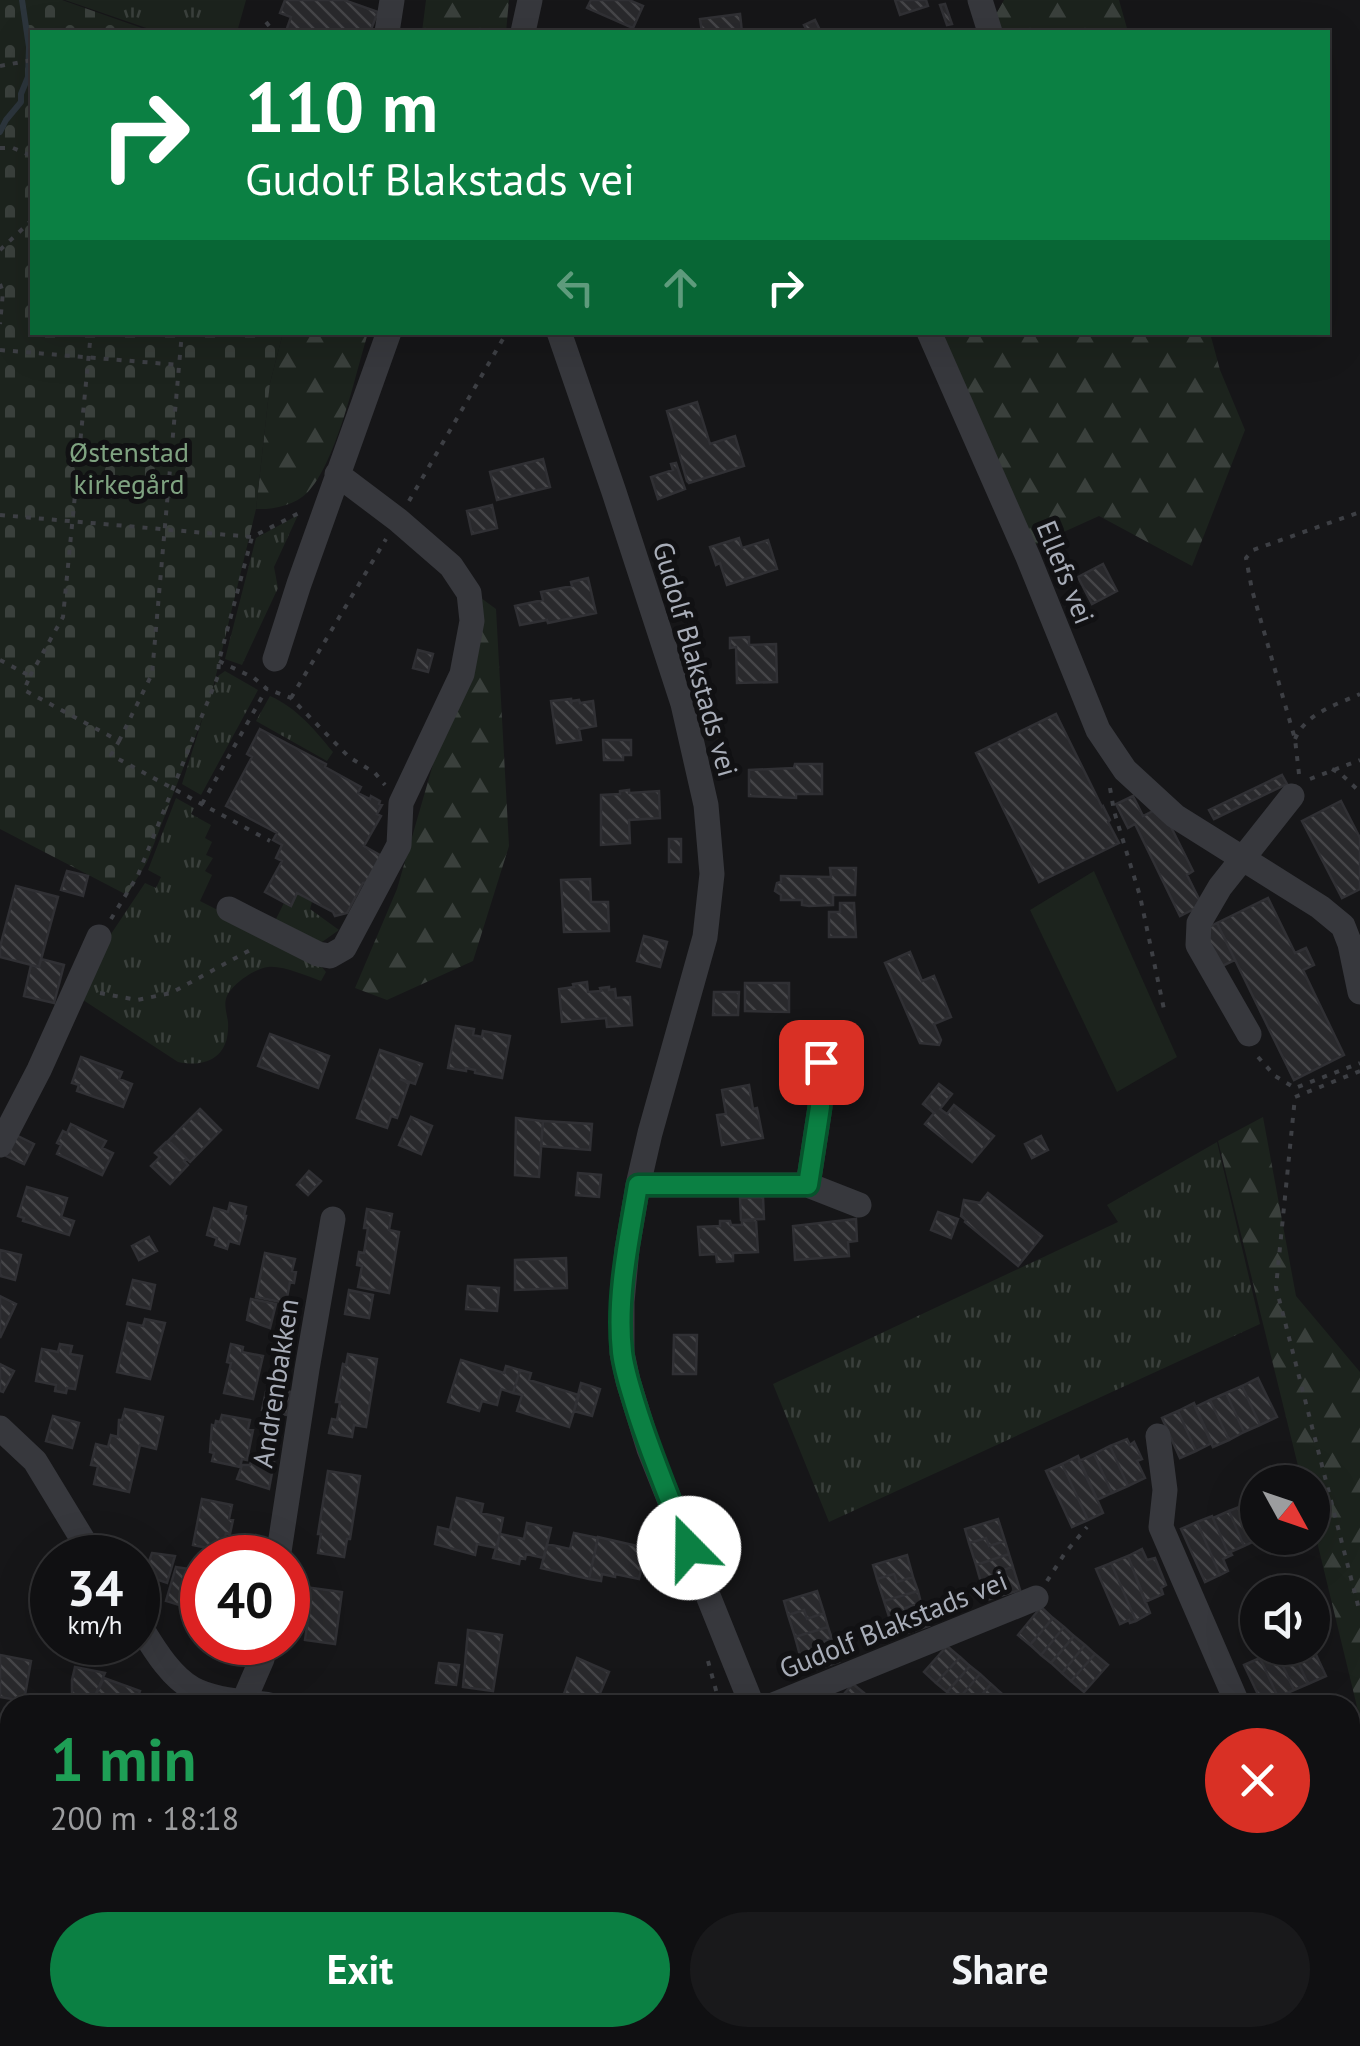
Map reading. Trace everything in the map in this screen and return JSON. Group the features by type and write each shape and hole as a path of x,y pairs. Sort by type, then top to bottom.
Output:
{"street":[{"path":"387,30 392,0"},
{"path":"523,30 530,0"},
{"path":"980,0 989,30"},
{"path":"275,659 388,335"},
{"name":"Gudolf Blakstads vei","path":"560,335 683,704 701,777 710,840 711,896 705,938 650,1133 627,1249 622,1353 648,1450 748,1695"},
{"name":"Ellefs vei","path":"929,335 1028,557 1098,730 1125,770 1175,816 1320,907 1343,926 1360,992"},
{"path":"230,909 318,954 330,956 344,948 399,845 401,803 462,674 472,621 469,593 451,566 338,474"},
{"path":"1249,1034 1198,944 1199,923 1220,888 1294,791"},
{"path":"0,1146 99,937"},
{"path":"808,1185 820,1107 821,1062"},
{"path":"638,1185 808,1185 860,1205"},
{"name":"Andrenbakken","path":"282,1535 334,1219"},
{"path":"0,1428 35,1461 80,1535"},
{"path":"1158,1436 1165,1490 1161,1527 1234,1695"},
{"name":"Gudolf Blakstads vei","path":"798,1695 1036,1598"},
{"path":"160,1654 192,1688 212,1695"},
{"path":"254,1695 261,1665"}],"path":[{"path":"266,22 272,30"},
{"path":"0,66 30,60"},
{"path":"0,148 13,148 30,155"},
{"path":"0,250 30,222"},
{"path":"0,284 0,324"},
{"path":"91,335 63,617 24,690 119,741"},
{"path":"182,335 152,674 111,755 270,840"},
{"path":"0,350 179,365"},
{"path":"0,515 252,537 302,512"},
{"path":"1294,791 1300,779 1295,738 1246,558 1253,550 1360,512"},
{"path":"99,937 138,876 218,676 252,537"},
{"path":"202,804 267,689 275,659"},
{"path":"0,660 30,676"},
{"path":"219,661 291,698 349,757 375,773 401,803"},
{"path":"1295,738 1300,728 1319,713 1360,694"},
{"path":"1110,748 1114,811 1140,896 1165,1014"},
{"path":"1294,791 1360,760"},
{"path":"1332,770 1360,792"},
{"path":"77,983 137,1000 171,994 278,935"},
{"path":"1249,1034 1254,1053 1275,1076 1296,1088 1360,1063"},
{"path":"1360,1071 1295,1097 1276,1288 1360,1614"},
{"path":"1036,1598 1065,1553 1088,1527"}],"green space":[{"name":"Østenstad kirkegård","path":"0,0 62,0 147,30 30,30 30,335 282,335 270,383 256,509 211,696 147,862 127,895 0,829"},
{"path":"65,0 246,0 238,30 152,30"},
{"path":"426,0 509,0 506,30 422,30"},
{"path":"1004,0 1119,0 1127,30 998,30 989,26"},
{"path":"282,335 367,335 336,440 318,479 296,501 256,509 270,383"},
{"path":"1211,335 1220,370 1245,430 1192,566 1099,516 1026,549 932,338"},
{"path":"298,515 274,567 278,588 242,665 225,659 256,538"},
{"path":"481,598 496,609 509,846 473,961 387,1000 355,988 397,889"},
{"path":"225,671 258,690 201,795 182,784 208,701 218,676"},
{"path":"270,696 297,713 319,736 333,752 327,761 256,721"},
{"path":"176,798 194,808 191,814 211,825 205,838 212,842 206,855 213,858 205,871 212,875 200,901 316,960 326,972 321,981 268,967 243,978 226,999 228,1034 221,1051 199,1063 178,1062 77,996 99,952 145,883 156,888 161,877 148,870"},
{"path":"1094,871 1177,1057 1117,1092 1030,910"},
{"path":"297,894 312,902 310,909 339,930 322,942 272,927 285,901 291,905"},
{"path":"1263,1117 1296,1296 1360,1372 1360,1695 1354,1695 1330,1595 1330,1575 1325,1575 1320,1555 1330,1555 1330,1465 1298,1465 1218,1141"},
{"path":"1217,1142 1260,1324 829,1522 773,1384 1118,1222 1107,1205"}],"building":[{"path":"285,0 344,0 378,12 371,30 286,30 291,17 280,13"},
{"path":"591,0 629,0 643,6 633,28 587,8"},
{"path":"895,0 926,0 928,6 900,15"},
{"path":"945,4 952,24 947,25 940,5"},
{"path":"740,14 742,30 702,30 700,19"},
{"path":"815,20 820,30 807,30 804,25"},
{"path":"697,402 710,444 735,436 744,466 689,483 667,411"},
{"path":"543,459 550,487 497,500 490,472"},
{"path":"676,463 685,489 658,499 651,477 673,470 671,464"},
{"path":"492,505 497,528 472,534 467,511"},
{"path":"739,538 742,548 768,540 777,569 727,585 710,547"},
{"path":"1103,564 1117,591 1092,604 1078,577"},
{"path":"588,578 596,613 520,625 515,606 543,600 541,592 572,586 571,582"},
{"path":"749,637 749,645 776,644 777,682 737,683 736,647 730,648 730,638"},
{"path":"418,650 433,654 428,672 413,668"},
{"path":"571,699 571,704 593,701 596,726 579,729 581,740 557,743 551,701"},
{"path":"1056,714 1119,843 1039,882 976,753"},
{"path":"260,729 326,764 325,767 361,787 358,793 370,799 371,796 382,805 377,814 381,816 364,846 381,858 370,882 363,883 347,913 335,916 297,893 291,906 265,892 282,861 276,858 282,845 273,840 277,833 226,806 252,757 247,754"},
{"path":"603,740 631,740 631,755 623,755 623,760 604,760"},
{"path":"795,764 822,764 822,794 796,794 796,798 749,796 749,770 794,768"},
{"path":"1282,775 1287,784 1214,819 1209,810"},
{"path":"629,790 659,791 660,818 629,820 630,843 601,845 601,795"},
{"path":"1133,796 1143,816 1161,807 1193,871 1187,875 1202,905 1180,916 1135,824 1128,828 1116,804"},
{"path":"1341,801 1360,838 1360,889 1342,898 1302,821"},
{"path":"669,839 681,839 681,862 669,862"},
{"path":"830,868 856,868 855,895 833,895 833,905 809,906 802,905 802,900 781,900 775,891 781,876 831,877"},
{"path":"67,871 88,876 83,896 61,890"},
{"path":"590,879 591,902 608,902 609,931 564,932 561,880"},
{"path":"16,886 58,897 39,967 0,957"},
{"path":"1268,898 1295,953 1306,948 1314,965 1303,970 1344,1055 1294,1080 1217,923"},
{"path":"840,903 854,903 856,937 829,937 829,912 840,912"},
{"path":"1217,923 1235,960 1220,967 1203,930"},
{"path":"644,936 667,942 660,967 637,961"},
{"path":"910,952 922,981 934,976 951,1017 934,1024 941,1040 939,1045 920,1043 885,963"},
{"path":"41,959 64,965 54,1003 24,996 31,965 39,967"},
{"path":"587,982 588,992 609,987 615,989 616,998 630,997 632,1025 607,1027 606,1018 562,1022 559,989"},
{"path":"745,983 789,983 789,1012 745,1011"},
{"path":"714,992 739,992 738,1015 713,1015"},
{"path":"456,1026 474,1029 473,1035 482,1037 483,1031 510,1036 502,1078 466,1068 448,1068"},
{"path":"270,1034 329,1056 318,1088 258,1066"},
{"path":"849,1045 861,1071 841,1081 829,1054"},
{"path":"380,1050 422,1064 415,1084 400,1079 409,1083 397,1118 391,1116 387,1128 357,1118"},
{"path":"81,1057 122,1072 119,1079 132,1084 123,1107 77,1091 79,1085 72,1083"},
{"path":"939,1084 952,1094 940,1109 947,1114 954,1105 994,1136 972,1162 925,1124 934,1113 923,1104"},
{"path":"749,1085 763,1138 722,1145 717,1115 726,1114 722,1090"},
{"path":"200,1109 221,1130 190,1162 168,1141"},
{"path":"411,1117 432,1126 421,1154 399,1145"},
{"path":"516,1118 543,1121 539,1177 515,1175"},
{"path":"543,1121 592,1124 590,1150 541,1146"},
{"path":"71,1124 106,1141 102,1148 113,1153 102,1175 57,1154 61,1145 57,1143"},
{"path":"16,1135 34,1144 24,1164 6,1156"},
{"path":"1041,1136 1048,1150 1032,1158 1025,1144"},
{"path":"166,1142 186,1158 188,1165 170,1184 151,1166 160,1157 155,1153"},
{"path":"309,1171 321,1181 308,1195 297,1185"},
{"path":"578,1173 601,1175 599,1197 576,1195"},
{"path":"27,1187 67,1198 61,1217 74,1221 69,1235 18,1216"},
{"path":"988,1193 1042,1236 1018,1266 961,1216 964,1200 980,1203"},
{"path":"763,1197 764,1219 741,1220 740,1198"},
{"path":"230,1203 246,1207 246,1216 239,1244 229,1241 227,1249 215,1245 217,1238 207,1235 214,1208 228,1212"},
{"path":"367,1209 392,1214 389,1230 399,1232 389,1293 358,1287 362,1266 357,1265 359,1252 364,1253"},
{"path":"938,1212 958,1219 951,1238 931,1230"},
{"path":"856,1219 857,1241 848,1242 849,1256 795,1260 793,1226"},
{"path":"756,1220 758,1252 733,1253 733,1261 717,1262 716,1254 700,1255 698,1227 720,1226 720,1221 742,1225 742,1221"},
{"path":"149,1237 157,1251 139,1260 132,1246"},
{"path":"0,1250 21,1255 15,1280 0,1276"},
{"path":"265,1253 295,1259 294,1283 290,1282 286,1303 256,1297"},
{"path":"566,1258 567,1288 515,1290 515,1260"},
{"path":"133,1280 155,1285 150,1309 127,1304"},
{"path":"468,1286 499,1288 497,1311 466,1309"},
{"path":"349,1290 373,1295 369,1318 345,1314"},
{"path":"0,1296 16,1304 0,1338"},
{"path":"251,1299 276,1304 270,1328 247,1320"},
{"path":"145,1319 165,1323 150,1379 117,1372 128,1323 143,1326"},
{"path":"674,1335 697,1335 696,1374 673,1374"},
{"path":"60,1344 72,1346 70,1354 82,1356 75,1389 67,1388 66,1393 55,1391 56,1385 36,1381 42,1349 58,1352"},
{"path":"231,1344 243,1347 242,1352 263,1356 253,1399 224,1393"},
{"path":"348,1354 377,1359 366,1427 354,1425 352,1437 329,1433 332,1419 337,1420 340,1402 336,1402"},
{"path":"461,1360 504,1373 506,1366 520,1370 513,1393 501,1389 497,1405 482,1401 479,1411 448,1402"},
{"path":"0,1364 14,1371 3,1392 0,1391"},
{"path":"520,1370 531,1373 529,1380 579,1395 569,1427 517,1411 522,1395 513,1393"},
{"path":"1258,1378 1277,1417 1260,1425 1242,1386"},
{"path":"581,1383 600,1389 592,1416 574,1411"},
{"path":"1242,1386 1260,1425 1244,1432 1226,1393"},
{"path":"267,1387 291,1392 287,1415 262,1410"},
{"path":"1226,1393 1244,1432 1229,1440 1210,1400"},
{"path":"1210,1400 1229,1440 1213,1447 1195,1407"},
{"path":"1194,1403 1212,1443 1196,1451 1178,1411"},
{"path":"125,1409 163,1417 156,1449 140,1445 129,1492 94,1484 98,1466 91,1465 96,1444 108,1447 111,1435 118,1437 119,1420"},
{"path":"1178,1411 1196,1451 1180,1458 1162,1418"},
{"path":"222,1415 250,1420 248,1429 253,1430 247,1460 242,1459 240,1467 212,1461 212,1425 220,1422"},
{"path":"53,1416 79,1423 72,1448 46,1441"},
{"path":"1127,1439 1130,1445 1134,1442 1142,1459 1137,1461 1145,1478 1128,1486 1110,1446"},
{"path":"1110,1446 1128,1486 1112,1493 1094,1454"},
{"path":"1094,1454 1112,1493 1097,1500 1079,1461"},
{"path":"1078,1456 1103,1513 1088,1520 1062,1464"},
{"path":"252,1459 274,1462 269,1489 237,1479 242,1465 250,1465"},
{"path":"1062,1464 1088,1520 1072,1527 1046,1471"},
{"path":"328,1471 360,1476 344,1557 318,1553"},
{"path":"457,1498 483,1504 481,1513 503,1518 497,1548 477,1544 475,1555 435,1544 438,1527 450,1530"},
{"path":"202,1499 232,1505 230,1534 195,1535"},
{"path":"1240,1507 1240,1537 1229,1511"},
{"path":"1229,1511 1240,1537 1240,1548 1228,1553 1213,1518"},
{"path":"1212,1516 1232,1555 1223,1559 1228,1571 1220,1575 1197,1522"},
{"path":"998,1519 1005,1541 989,1546 986,1538 969,1543 965,1529"},
{"path":"1197,1522 1220,1575 1205,1582 1181,1529"},
{"path":"527,1523 551,1528 544,1558 526,1554 519,1564 493,1558 500,1534 524,1539"},
{"path":"574,1533 598,1538 589,1579 541,1568 547,1544 570,1549"},
{"path":"598,1537 646,1548 639,1579 602,1574 601,1581 589,1579"},
{"path":"986,1538 989,1546 1005,1541 1009,1554 976,1565 969,1543"},
{"path":"1142,1549 1147,1560 1155,1558 1166,1585 1161,1588 1163,1594 1145,1602 1128,1556"},
{"path":"160,1554 175,1556 167,1583 160,1581"},
{"path":"1009,1554 1013,1567 996,1572 999,1581 982,1586 976,1565"},
{"path":"907,1555 913,1577 897,1582 894,1574 877,1579 873,1565"},
{"path":"1128,1556 1150,1613 1136,1621 1111,1563"},
{"path":"1111,1563 1136,1621 1120,1624 1096,1569"},
{"path":"176,1567 180,1568 180,1605 166,1601"},
{"path":"1013,1567 1020,1590 987,1600 982,1586 999,1581 996,1572"},
{"path":"894,1574 897,1582 913,1577 918,1591 884,1601 877,1579"},
{"path":"310,1588 342,1592 335,1644 310,1641"},
{"path":"817,1591 824,1613 807,1619 804,1610 788,1615 784,1601"},
{"path":"918,1591 921,1603 905,1608 908,1617 891,1623 884,1601"},
{"path":"921,1603 929,1626 895,1637 891,1623 908,1617 905,1608"},
{"path":"1041,1607 1053,1618 1030,1645 1018,1635"},
{"path":"804,1610 807,1619 824,1613 828,1627 795,1637 788,1615"},
{"path":"1053,1618 1064,1627 1041,1655 1030,1645"},
{"path":"828,1627 832,1639 815,1645 818,1653 801,1659 795,1637"},
{"path":"1064,1627 1074,1636 1051,1663 1041,1655"},
{"path":"468,1630 502,1635 493,1691 463,1687"},
{"path":"1074,1636 1085,1645 1062,1673 1051,1663"},
{"path":"832,1639 839,1662 805,1673 801,1659 818,1653 815,1645"},
{"path":"1085,1645 1095,1654 1071,1681 1062,1673"},
{"path":"947,1646 960,1657 936,1683 924,1672"},
{"path":"1095,1654 1108,1665 1084,1692 1071,1681"},
{"path":"0,1655 30,1661 25,1695 0,1695"},
{"path":"960,1657 970,1666 947,1692 936,1683"},
{"path":"577,1658 609,1672 599,1695 564,1695"},
{"path":"439,1663 459,1665 456,1685 436,1683"},
{"path":"1244,1665 1263,1665 1277,1695 1258,1695"},
{"path":"1263,1665 1282,1665 1294,1690 1277,1695"},
{"path":"1282,1665 1300,1665 1308,1684 1294,1690"},
{"path":"1300,1665 1321,1665 1326,1676 1308,1684"},
{"path":"970,1666 980,1674 962,1695 947,1692"},
{"path":"75,1667 105,1673 95,1695 72,1695"},
{"path":"980,1674 991,1684 982,1695 962,1695"},
{"path":"104,1678 140,1691 139,1695 96,1695"},
{"path":"853,1684 864,1693 862,1695 843,1695"},
{"path":"991,1684 1001,1693 999,1695 982,1695"}],"waterway":[{"path":"0,132 21,102 28,77 29,47 22,0"}],"route":[{"path":"689,1548 648,1450 622,1353 627,1249 638,1185 808,1185 820,1107 821,1062"}]}
